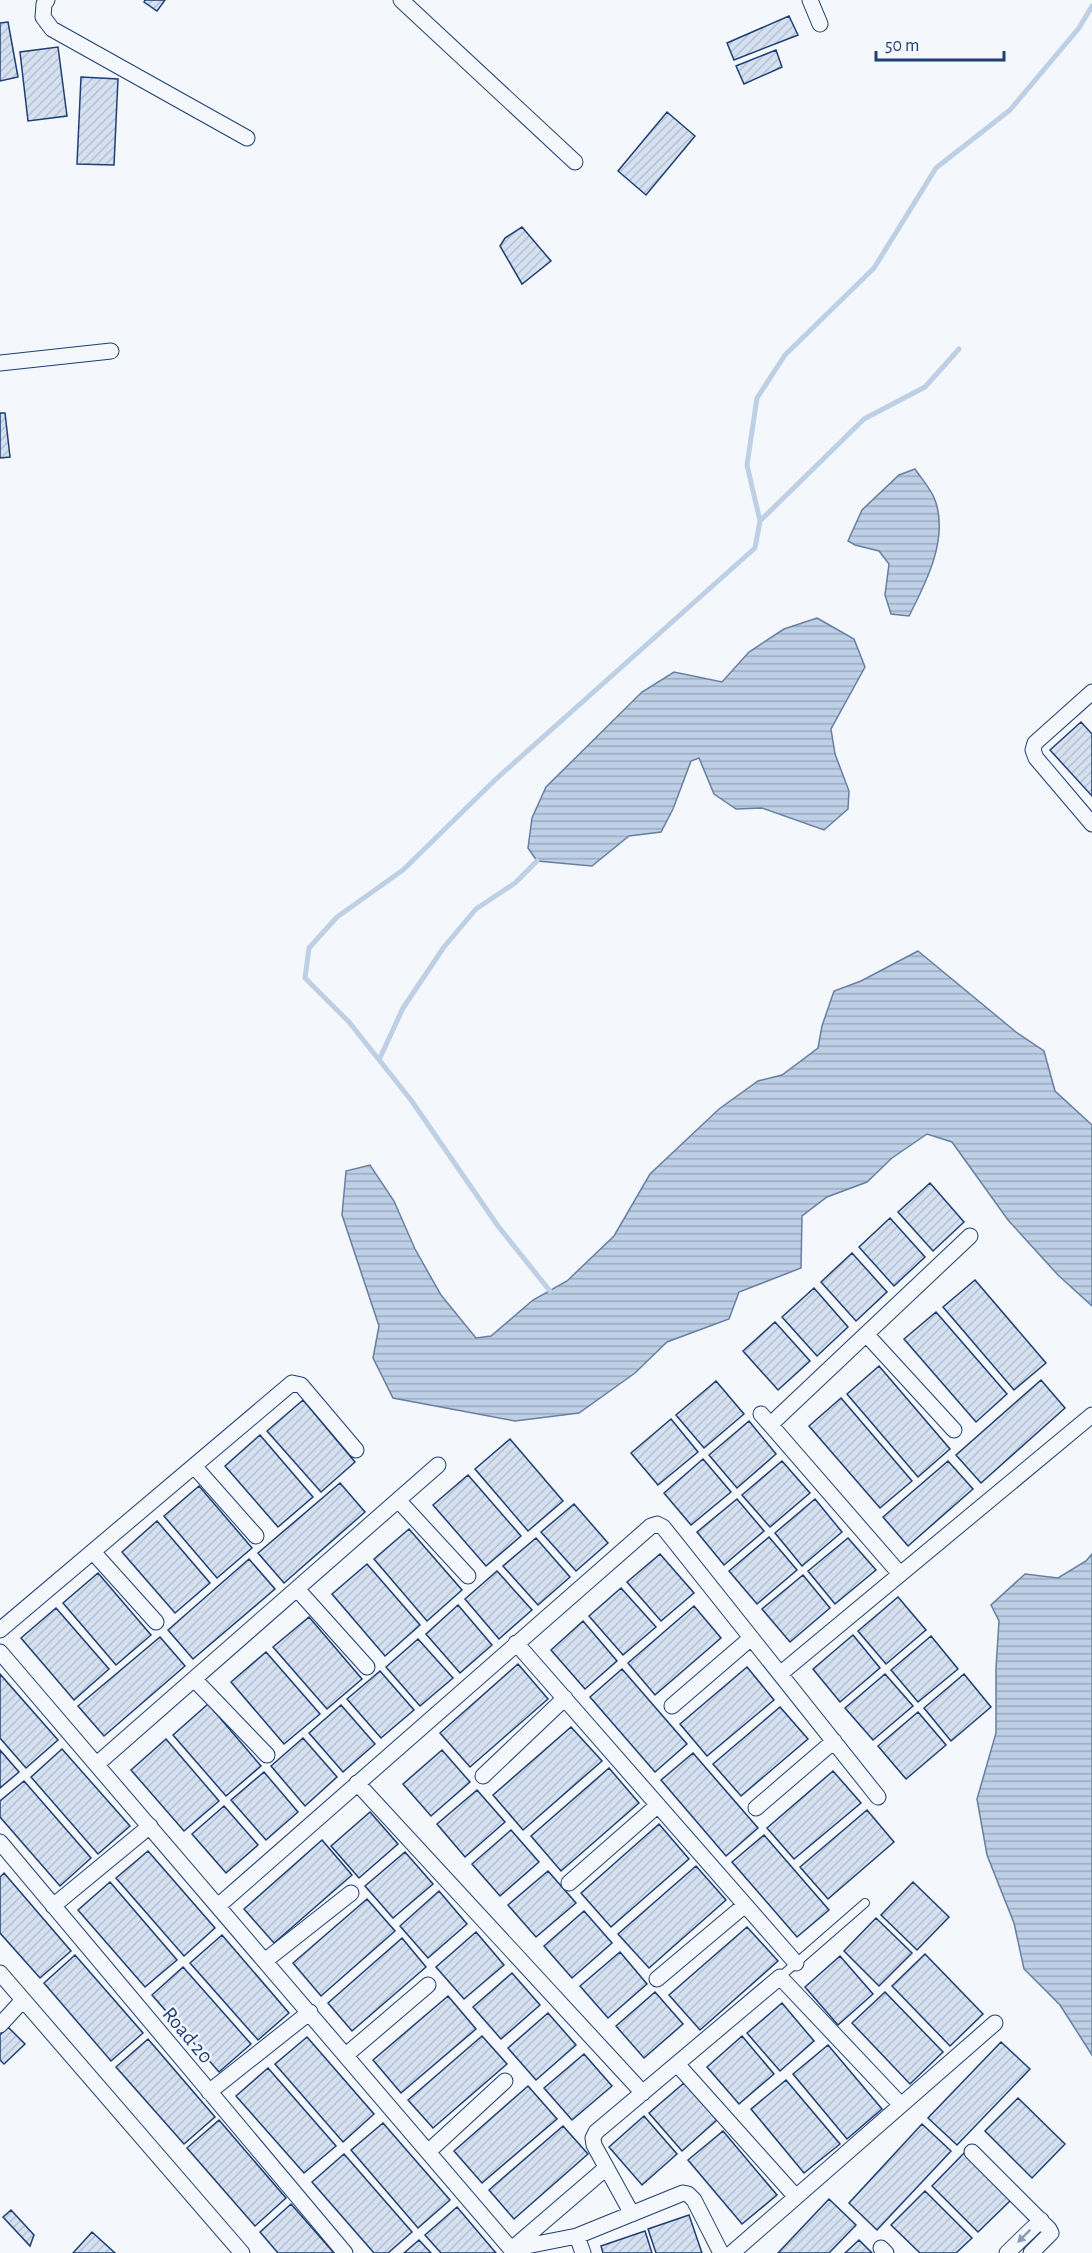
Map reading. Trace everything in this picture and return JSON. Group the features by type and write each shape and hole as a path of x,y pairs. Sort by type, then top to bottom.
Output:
{"street":[{"path":"47,0 44,4 43,17 52,29 247,138"},
{"path":"401,0 574,162"},
{"path":"810,0 820,24"},
{"path":"0,363 111,351"},
{"path":"1092,692 1035,743 1033,750 1036,758 1092,824"},
{"path":"900,1574 766,1419 866,1334 970,1236"},
{"path":"866,1334 954,1430"},
{"path":"0,1630 94,1553 292,1383 301,1385 356,1450"},
{"path":"780,1674 1092,1415"},
{"path":"194,1466 256,1536"},
{"path":"97,1764 438,1466"},
{"path":"398,1500 468,1576"},
{"path":"218,1906 516,1643 651,1526 657,1524 663,1527 878,1797"},
{"path":"94,1553 156,1622"},
{"path":"297,1589 367,1667"},
{"path":"672,1706 751,1638"},
{"path":"516,1643 796,1963"},
{"path":"0,1652 511,2249"},
{"path":"194,1679 267,1755"},
{"path":"483,1776 565,1698"},
{"path":"756,1808 834,1741"},
{"path":"357,1783 643,2093"},
{"path":"569,1882 658,1805"},
{"path":"53,1906 150,1826"},
{"name":"Road 20","path":"0,1842 345,2253"},
{"path":"266,1960 351,1893"},
{"path":"657,1979 745,1905"},
{"path":"0,1973 242,2253"},
{"path":"632,2214 592,2138 596,2132 780,1977 901,2105"},
{"path":"346,2055 428,1985"},
{"path":"0,2025 23,2000"},
{"path":"209,2092 310,2012"},
{"path":"732,2253 994,2023"},
{"path":"677,2064 796,2197"},
{"path":"429,2151 505,2081"},
{"path":"972,2152 1041,2220 1051,2233 1031,2253"},
{"path":"511,2249 606,2168"},
{"path":"511,2249 578,2236 683,2193 688,2194 694,2200 721,2253"},
{"path":"1007,2253 1041,2220"},
{"path":"578,2236 583,2253"}],"lane":[{"path":"780,1977 865,1903"}],"water":[{"path":"915,469 935,500 939,515 939,530 934,560 909,616 891,614 885,595 889,564 879,551 848,541 862,510 899,475"},
{"path":"817,618 854,639 865,667 831,729 835,754 849,791 848,809 824,830 762,808 736,809 714,794 699,758 691,761 673,809 661,832 629,836 592,866 537,861 528,848 532,818 546,787 642,692 674,672 722,682 749,652 784,629"},
{"path":"918,951 1016,1032 1044,1051 1055,1091 1092,1125 1092,1306 1058,1275 1008,1220 952,1142 927,1134 892,1158 867,1182 827,1197 802,1216 801,1268 739,1292 729,1319 667,1342 635,1373 579,1413 515,1421 393,1398 373,1358 379,1326 342,1215 346,1171 370,1165 394,1201 415,1249 441,1295 476,1338 491,1336 533,1300 567,1281 614,1236 650,1174 719,1109 758,1081 782,1075 818,1048 822,1026 834,991 861,981"},
{"path":"1092,1554 1092,2055 1060,2005 1024,1969 1014,1923 987,1855 977,1799 996,1733 999,1621 991,1605 1025,1574 1058,1578 1086,1561"}],"building":[{"path":"145,0 165,0 157,11 144,2"},
{"path":"789,16 798,35 734,60 727,43"},
{"path":"8,22 18,77 0,81 0,23"},
{"path":"58,47 67,116 28,121 20,52"},
{"path":"776,50 782,67 744,84 736,66"},
{"path":"81,77 118,79 114,165 77,164"},
{"path":"667,112 695,136 646,195 618,171"},
{"path":"522,227 551,261 522,284 500,246 505,238"},
{"path":"0,413 5,413 10,457 0,458"},
{"path":"1081,722 1092,734 1092,796 1050,750"},
{"path":"930,1183 964,1222 933,1251 898,1212"},
{"path":"890,1218 925,1257 894,1286 859,1247"},
{"path":"852,1253 887,1292 856,1321 821,1282"},
{"path":"975,1280 1046,1363 1014,1390 943,1307"},
{"path":"814,1288 848,1327 817,1356 782,1317"},
{"path":"936,1312 1007,1394 976,1422 904,1339"},
{"path":"775,1322 810,1361 778,1390 743,1351"},
{"path":"879,1366 950,1449 918,1477 847,1394"},
{"path":"1041,1380 1065,1408 981,1483 956,1455"},
{"path":"716,1381 744,1414 704,1448 676,1415"},
{"path":"841,1398 912,1481 880,1508 809,1426"},
{"path":"303,1400 355,1462 321,1492 267,1431"},
{"path":"671,1419 698,1452 658,1485 631,1453"},
{"path":"749,1421 776,1454 737,1488 709,1455"},
{"path":"260,1435 313,1497 278,1527 225,1466"},
{"path":"510,1439 563,1501 528,1531 475,1469"},
{"path":"703,1459 731,1492 691,1525 664,1493"},
{"path":"782,1461 810,1493 770,1527 742,1495"},
{"path":"948,1461 973,1489 908,1546 883,1517"},
{"path":"468,1475 521,1536 486,1566 433,1505"},
{"path":"340,1483 365,1512 284,1583 258,1553"},
{"path":"199,1486 252,1548 217,1578 164,1516"},
{"path":"737,1499 764,1531 724,1565 697,1532"},
{"path":"815,1499 842,1532 802,1566 775,1533"},
{"path":"574,1504 608,1543 576,1571 541,1532"},
{"path":"157,1521 210,1583 175,1613 122,1552"},
{"path":"409,1529 462,1590 427,1621 374,1559"},
{"path":"769,1537 797,1570 757,1604 729,1571"},
{"path":"536,1538 570,1577 538,1605 503,1566"},
{"path":"848,1538 876,1570 835,1604 808,1571"},
{"path":"660,1554 694,1593 661,1621 627,1582"},
{"path":"249,1559 275,1589 193,1659 168,1630"},
{"path":"367,1564 420,1625 385,1656 332,1594"},
{"path":"497,1571 532,1610 499,1639 465,1599"},
{"path":"98,1573 151,1635 116,1665 63,1603"},
{"path":"803,1575 830,1608 790,1642 762,1609"},
{"path":"621,1588 656,1627 623,1655 589,1616"},
{"path":"898,1597 926,1630 886,1664 858,1631"},
{"path":"458,1605 492,1645 460,1673 426,1634"},
{"path":"694,1606 721,1638 655,1695 628,1663"},
{"path":"56,1608 109,1669 74,1700 21,1638"},
{"path":"309,1617 362,1679 327,1709 273,1647"},
{"path":"583,1621 617,1661 585,1689 551,1650"},
{"path":"853,1635 880,1668 840,1702 813,1669"},
{"path":"931,1636 958,1669 918,1702 891,1670"},
{"path":"160,1637 185,1666 104,1736 78,1706"},
{"path":"418,1639 453,1678 420,1706 386,1667"},
{"path":"266,1652 320,1714 284,1744 231,1682"},
{"path":"518,1664 548,1699 470,1767 440,1733"},
{"path":"747,1667 774,1700 707,1756 680,1724"},
{"path":"622,1669 687,1744 655,1772 590,1697"},
{"path":"380,1671 414,1710 381,1738 347,1699"},
{"path":"0,1674 58,1740 26,1768 0,1738"},
{"path":"885,1674 913,1706 873,1740 845,1708"},
{"path":"964,1674 991,1707 951,1741 924,1708"},
{"path":"208,1704 261,1766 226,1796 173,1735"},
{"path":"341,1705 375,1744 343,1772 309,1733"},
{"path":"780,1707 808,1739 741,1796 713,1764"},
{"path":"918,1712 946,1745 906,1779 878,1746"},
{"path":"571,1727 602,1761 523,1830 493,1795"},
{"path":"303,1738 337,1777 305,1806 271,1766"},
{"path":"166,1739 219,1801 184,1831 131,1770"},
{"path":"62,1749 130,1826 98,1854 31,1777"},
{"path":"0,1750 19,1772 0,1788"},
{"path":"442,1750 470,1782 431,1816 403,1784"},
{"path":"693,1753 758,1828 726,1856 661,1780"},
{"path":"609,1768 639,1803 561,1871 531,1836"},
{"path":"833,1771 861,1803 794,1859 767,1828"},
{"path":"264,1772 298,1812 266,1840 231,1800"},
{"path":"24,1781 91,1858 60,1886 0,1817 0,1801"},
{"path":"477,1790 505,1822 465,1857 437,1824"},
{"path":"224,1806 258,1845 226,1873 192,1834"},
{"path":"867,1810 894,1842 828,1899 800,1867"},
{"path":"370,1812 398,1844 359,1878 331,1846"},
{"path":"659,1824 689,1859 611,1927 581,1893"},
{"path":"511,1830 539,1862 500,1896 472,1864"},
{"path":"764,1835 829,1910 797,1937 732,1862"},
{"path":"322,1840 352,1875 274,1943 244,1909"},
{"path":"148,1851 215,1928 184,1956 116,1878"},
{"path":"405,1852 433,1884 393,1918 365,1886"},
{"path":"696,1866 726,1900 649,1968 618,1934"},
{"path":"548,1871 576,1903 536,1937 508,1905"},
{"path":"4,1873 71,1951 40,1978 0,1933 0,1877"},
{"path":"110,1882 177,1960 145,1987 78,1910"},
{"path":"913,1882 949,1917 917,1950 881,1915"},
{"path":"439,1891 467,1924 428,1958 400,1926"},
{"path":"367,1899 395,1931 321,1996 293,1963"},
{"path":"584,1911 612,1943 572,1978 544,1946"},
{"path":"876,1918 912,1953 879,1986 844,1951"},
{"path":"747,1927 778,1961 700,2030 669,1995"},
{"path":"476,1932 504,1965 464,1999 436,1967"},
{"path":"222,1935 289,2013 258,2040 190,1963"},
{"path":"402,1938 426,1967 352,2031 328,2003"},
{"path":"620,1952 647,1984 608,2018 580,1986"},
{"path":"925,1954 983,2014 950,2046 892,1986"},
{"path":"75,1955 143,2033 111,2061 44,1983"},
{"path":"840,1956 873,1994 838,2025 805,1987"},
{"path":"183,1967 251,2044 219,2072 152,1995"},
{"path":"512,1973 540,2005 501,2039 473,2007"},
{"path":"655,1992 683,2024 644,2058 616,2026"},
{"path":"885,1992 943,2052 910,2084 852,2023"},
{"path":"448,1996 476,2029 401,2093 373,2060"},
{"path":"782,2003 814,2041 780,2071 747,2033"},
{"path":"548,2013 576,2045 536,2080 508,2048"},
{"path":"8,2027 25,2044 4,2064 0,2060 0,2035"},
{"path":"482,2036 507,2064 433,2128 408,2100"},
{"path":"742,2036 774,2074 739,2104 707,2067"},
{"path":"307,2037 374,2114 343,2142 275,2064"},
{"path":"148,2039 215,2117 184,2144 116,2067"},
{"path":"1001,2042 1030,2069 957,2145 928,2118"},
{"path":"828,2045 882,2109 847,2139 793,2074"},
{"path":"584,2054 612,2086 572,2120 544,2088"},
{"path":"268,2068 336,2146 304,2173 236,2096"},
{"path":"786,2080 840,2144 804,2173 751,2109"},
{"path":"684,2083 717,2120 682,2151 649,2113"},
{"path":"528,2086 557,2119 482,2183 454,2151"},
{"path":"1018,2098 1065,2144 1032,2178 985,2131"},
{"path":"644,2116 677,2154 642,2185 609,2147"},
{"path":"219,2120 286,2198 255,2226 187,2148"},
{"path":"383,2123 450,2200 418,2228 351,2150"},
{"path":"922,2124 951,2151 877,2230 849,2203"},
{"path":"563,2126 588,2154 514,2219 489,2190"},
{"path":"723,2131 777,2195 742,2224 688,2160"},
{"path":"965,2152 1012,2199 978,2232 932,2186"},
{"path":"344,2154 412,2232 388,2253 374,2253 312,2182"},
{"path":"925,2191 972,2238 956,2253 920,2253 891,2225"},
{"path":"829,2199 856,2225 829,2253 778,2253"},
{"path":"291,2204 334,2253 278,2253 260,2232"},
{"path":"457,2207 496,2253 441,2253 425,2235"},
{"path":"11,2210 34,2235 30,2246 3,2217"},
{"path":"689,2215 702,2253 656,2253 648,2229"},
{"path":"645,2231 652,2253 603,2253 601,2246"},
{"path":"92,2232 115,2253 73,2253"},
{"path":"419,2240 431,2253 404,2253"},
{"path":"859,2240 872,2253 845,2253"}],"waterway":[{"path":"550,1291 498,1226 411,1100 349,1022 305,978 309,948 337,917 403,870 496,779 755,548 760,521 747,465 757,398 785,355 874,268 936,168 1010,110 1079,28 1092,6"},
{"path":"760,521 864,419 925,387 959,349"},
{"path":"379,1060 403,1008 444,947 476,909 515,883 537,861"}]}
